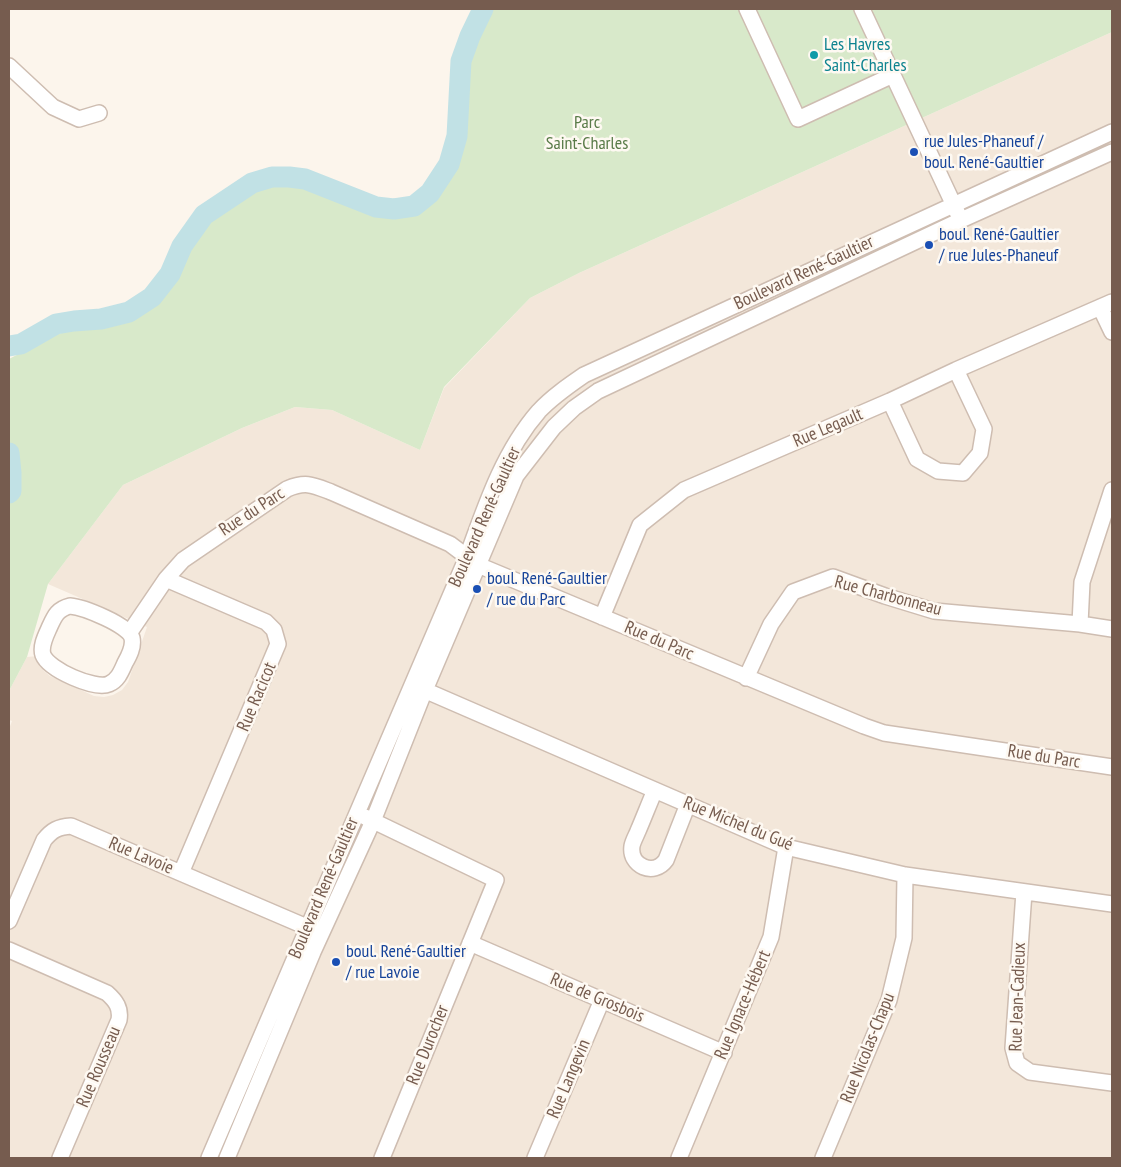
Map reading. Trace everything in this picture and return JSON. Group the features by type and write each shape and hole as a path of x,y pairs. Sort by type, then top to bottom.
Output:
{"street":[{"path":"747,9 798,119 893,74"},
{"path":"862,9 961,220"},
{"path":"9,66 53,107 79,119 99,113"},
{"name":"Boulevard René-Gaultier","path":"472,561 495,484 510,453 540,410 560,391 584,375 1112,132"},
{"name":"Boulevard René-Gaultier","path":"209,1158 357,813 418,687 472,561 516,476 554,427 574,408 598,391 961,220 1112,152"},
{"path":"1106,304 1112,332"},
{"name":"Rue Legault","path":"602,616 640,525 684,490 890,401 1106,304"},
{"path":"890,401 917,459 938,471 963,473 980,453 984,428 956,370"},
{"name":"Rue du Parc","path":"130,632 166,579 183,560 287,489 300,483 313,485 331,492 450,544 472,561 746,678 847,720 884,733 1112,767"},
{"path":"1080,624 1082,582 1112,490"},
{"name":"Rue Charbonneau","path":"746,678 771,624 793,592 833,577 934,611 1080,624 1112,629"},
{"name":"Rue Racicot","path":"166,579 266,622 274,630 278,644 181,873"},
{"path":"79,606 130,632 132,648 120,675 114,682 107,685 96,686 53,668 42,654 42,647 56,614 62,608 79,606"},
{"name":"Boulevard René-Gaultier","path":"227,1158 322,933 373,820 418,687"},
{"name":"Rue Michel du Gué","path":"418,687 786,847 905,875 1112,904"},
{"path":"655,790 632,846 636,860 644,868 654,869 662,866 688,804"},
{"name":"Rue Durocher","path":"357,813 496,880 382,1158"},
{"name":"Rue Lavoie","path":"9,921 44,840 50,832 59,827 71,826 322,933"},
{"name":"Rue Ignace-Hébert","path":"679,1158 771,938 786,847"},
{"name":"Rue Nicolas-Chapu","path":"823,1158 889,1000 904,938 905,875"},
{"name":"Rue Jean-Cadieux","path":"1024,892 1013,1048 1017,1063 1030,1072 1112,1083"},
{"name":"Rue de Grosbois","path":"470,943 724,1052"},
{"name":"Rue Rousseau","path":"9,950 107,993 119,1007 119,1020 60,1158"},
{"name":"Rue Langevin","path":"535,1158 602,1000"}],"shaded area":[{"path":"1112,32 1112,1158 9,1158 9,729 12,721 9,720 9,691 27,657 38,656 39,664 50,676 94,696 104,697 113,695 122,690 128,682 147,627 48,584 123,485 242,428 295,407 332,410 420,450 444,388 530,298 579,273"}],"green space":[{"name":"Parc Saint-Charles","path":"493,9 1112,9 1112,32 579,273 530,298 444,387 420,450 332,410 295,407 242,428 123,485 48,584 27,657 9,691 9,493 12,478 9,455 9,359 57,334 126,320 146,310 164,296 176,282 200,231 214,216 254,190 270,186 290,186 316,190 368,213 391,218 409,216 423,210 438,197 450,180 459,153 467,73 475,47"}],"waterway":[{"path":"9,346 21,344 56,324 101,319 129,312 152,297 170,274 182,246 204,215 252,183 272,177 305,179 376,207 394,209 414,206 430,193 449,164 457,136 461,61 483,9"},
{"path":"9,453 11,473 11,491 9,493"}],"place":[{"name":"Les Havres Saint-Charles","path":"814,55"},
{"name":"rue Jules-Phaneuf / boul. René-Gaultier","path":"914,152"},
{"name":"boul. René-Gaultier / rue Jules-Phaneuf","path":"929,245"},
{"name":"boul. René-Gaultier / rue du Parc","path":"477,589"},
{"name":"boul. René-Gaultier / rue Lavoie","path":"336,962"}]}
